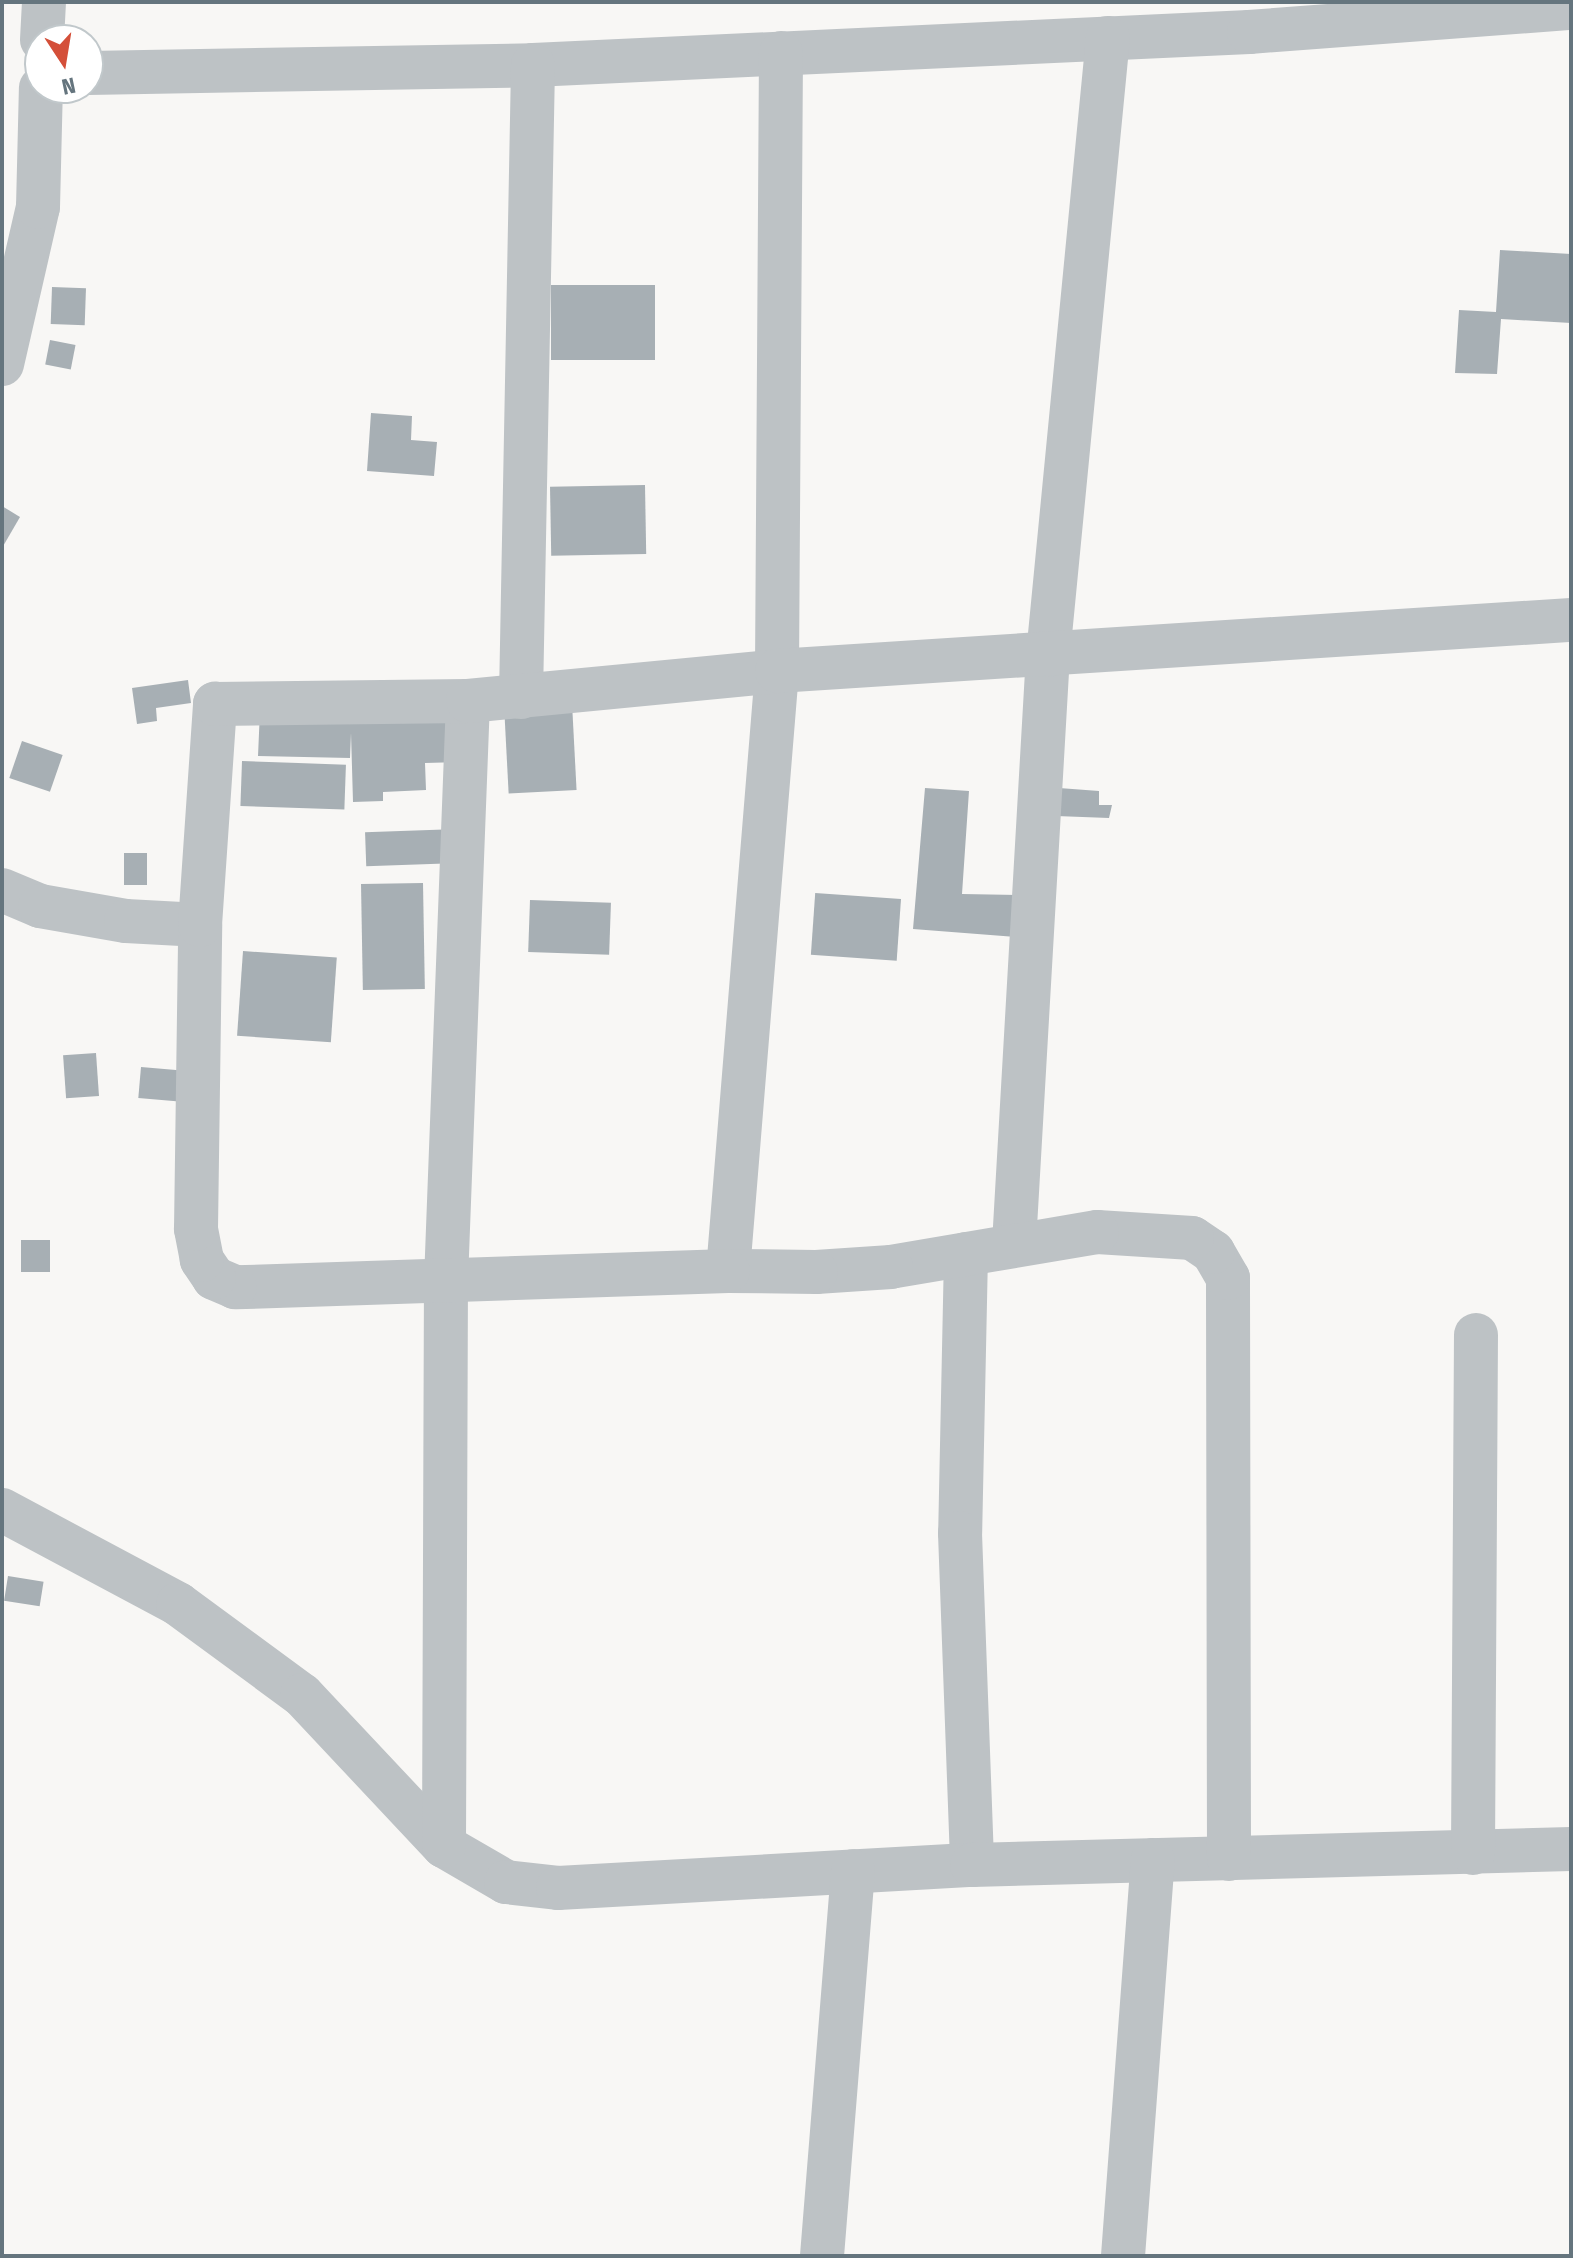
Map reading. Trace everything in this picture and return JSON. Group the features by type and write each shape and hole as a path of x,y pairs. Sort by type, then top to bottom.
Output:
{"street":[{"path":"43,24 44,2"},
{"path":"104,73 533,65 1264,31 1571,8"},
{"path":"1014,1244 1048,655 1108,38"},
{"path":"728,1271 777,671 781,53"},
{"path":"521,697 533,65"},
{"path":"2,364 12,281 38,207 41,104"},
{"path":"1229,1859 1228,1278 1213,1252 1192,1238 1097,1232 891,1267 816,1272 728,1271 235,1287 214,1278 202,1260 196,1229 200,925 215,704 468,701 777,671 1571,620"},
{"path":"444,1846 446,1281 468,701"},
{"path":"2,890 54,909 126,921 200,925"},
{"path":"966,1254 960,1533 972,1865"},
{"path":"1473,1853 1476,1335"},
{"path":"12,1514 178,1604 302,1695 444,1846 506,1882 558,1888 972,1865 1571,1849"},
{"path":"1123,2256 1153,1860"},
{"path":"822,2256 853,1871"}],"building":[{"path":"1500,250 1571,254 1571,323 1501,319 1497,374 1455,373 1459,310 1496,312"},
{"path":"551,285 655,285 655,360 551,360"},
{"path":"52,287 86,288 85,325 51,324"},
{"path":"50,340 76,345 71,370 45,365"},
{"path":"371,413 412,416 411,440 437,442 434,476 367,471"},
{"path":"645,485 646,554 551,556 550,487"},
{"path":"2,506 20,517 2,548"},
{"path":"188,680 191,703 156,708 157,721 137,724 132,688"},
{"path":"572,703 577,790 509,793 504,707"},
{"path":"260,710 459,710 461,762 425,763 426,790 383,792 383,801 353,802 351,733 350,758 258,756"},
{"path":"22,741 63,755 50,792 9,778"},
{"path":"242,761 346,765 344,810 240,806"},
{"path":"925,788 969,791 962,894 1021,895 1016,937 913,929"},
{"path":"1059,788 1099,791 1099,805 1112,805 1109,818 1056,816"},
{"path":"458,829 459,863 366,866 365,832"},
{"path":"124,853 147,853 147,885 124,885"},
{"path":"423,883 425,989 363,990 361,884"},
{"path":"815,893 901,899 897,961 811,955"},
{"path":"530,900 611,903 609,955 528,952"},
{"path":"243,951 337,958 331,1042 237,1036"},
{"path":"96,1053 99,1096 66,1098 63,1055"},
{"path":"141,1067 179,1070 176,1101 138,1098"},
{"path":"21,1240 50,1240 50,1272 21,1272"},
{"path":"8,1576 44,1582 40,1606 4,1601"}]}
